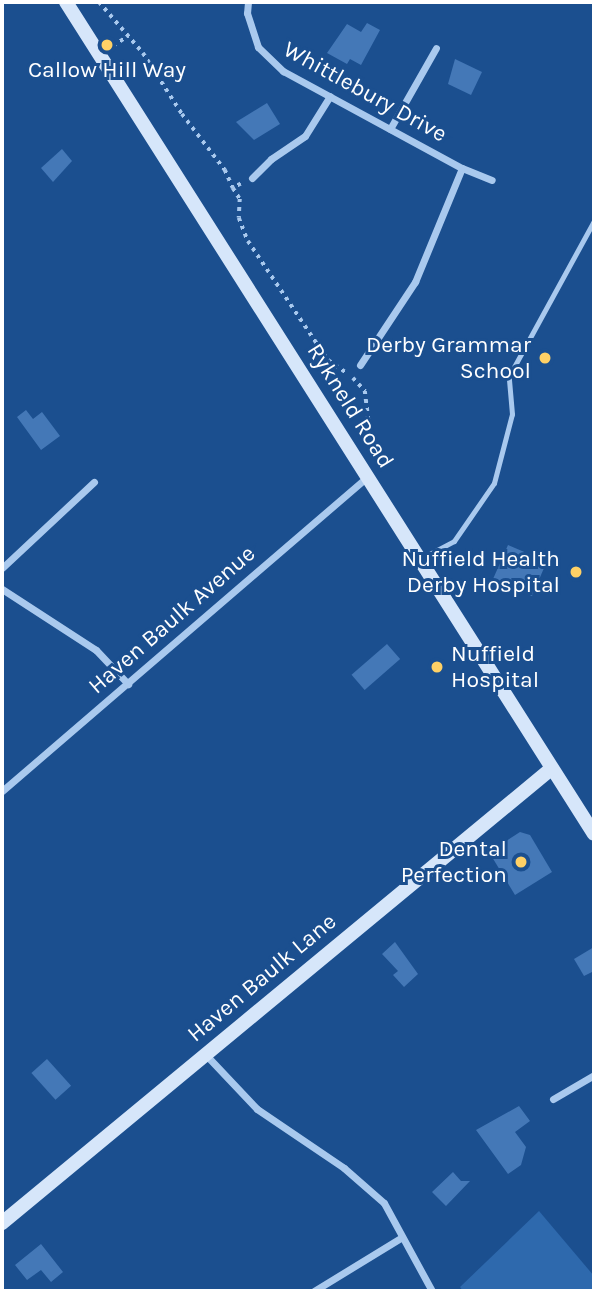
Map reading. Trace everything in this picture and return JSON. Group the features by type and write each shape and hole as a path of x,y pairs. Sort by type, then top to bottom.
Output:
{"street":[{"name":"Rykneld Road","path":"66,2 367,477 422,558 551,769 592,827"},
{"name":"Whittlebury Drive","path":"248,2 253,36 268,60 462,168 492,180"},
{"path":"390,129 436,48"},
{"path":"252,178 271,159 305,136 330,96"},
{"name":"Whittlebury Drive","path":"360,365 415,282 462,168"},
{"name":"Haven Baulk Avenue","path":"2,791 367,477"},
{"path":"2,568 94,482"},
{"path":"2,589 96,650 128,684"},
{"name":"Haven Baulk Lane","path":"2,1223 551,769"},
{"path":"206,1054 257,1109 344,1168 384,1203 432,1291"},
{"path":"553,1100 594,1075"},
{"path":"314,1291 402,1237"}],"lane":[{"path":"422,558 454,541 472,521 494,483 512,414 509,376 594,221"}],"path":[{"path":"99,2 143,52 182,114 225,170 240,199 239,218 248,241 328,360 352,377 365,391 372,446 367,477"},
{"path":"233,188 252,178"},
{"path":"352,377 360,365"}],"shaded area":[{"path":"539,1211 594,1276 594,1291 463,1291 460,1287"}],"building":[{"path":"367,23 380,30 361,65 350,59 347,64 327,53 347,24 361,32"},
{"path":"455,59 482,72 471,95 448,84"},
{"path":"267,103 280,124 254,140 236,122"},
{"path":"62,149 72,161 53,182 41,168"},
{"path":"26,410 33,419 42,412 60,436 41,450 17,417"},
{"path":"508,545 536,557 533,563 544,568 532,596 493,579"},
{"path":"387,644 400,659 365,690 352,675"},
{"name":"Dental Perfection","path":"520,832 530,835 552,872 515,895 489,852"},
{"path":"395,942 418,974 404,987 393,975 398,971 382,954"},
{"path":"594,947 594,971 584,976 574,959"},
{"path":"47,1059 71,1086 55,1100 31,1073"},
{"path":"519,1106 530,1121 515,1132 526,1147 521,1165 508,1174 476,1130"},
{"path":"453,1172 461,1181 470,1181 446,1206 432,1192"},
{"path":"41,1244 63,1272 51,1282 41,1270 27,1280 15,1265"}],"place":[{"name":"Callow Hill Way","path":"107,45"},
{"name":"Derby Grammar School","path":"545,358"},
{"name":"Nuffield Health Derby Hospital","path":"576,572"},
{"name":"Nuffield Hospital","path":"437,667"},
{"name":"Dental Perfection","path":"521,862"}]}
